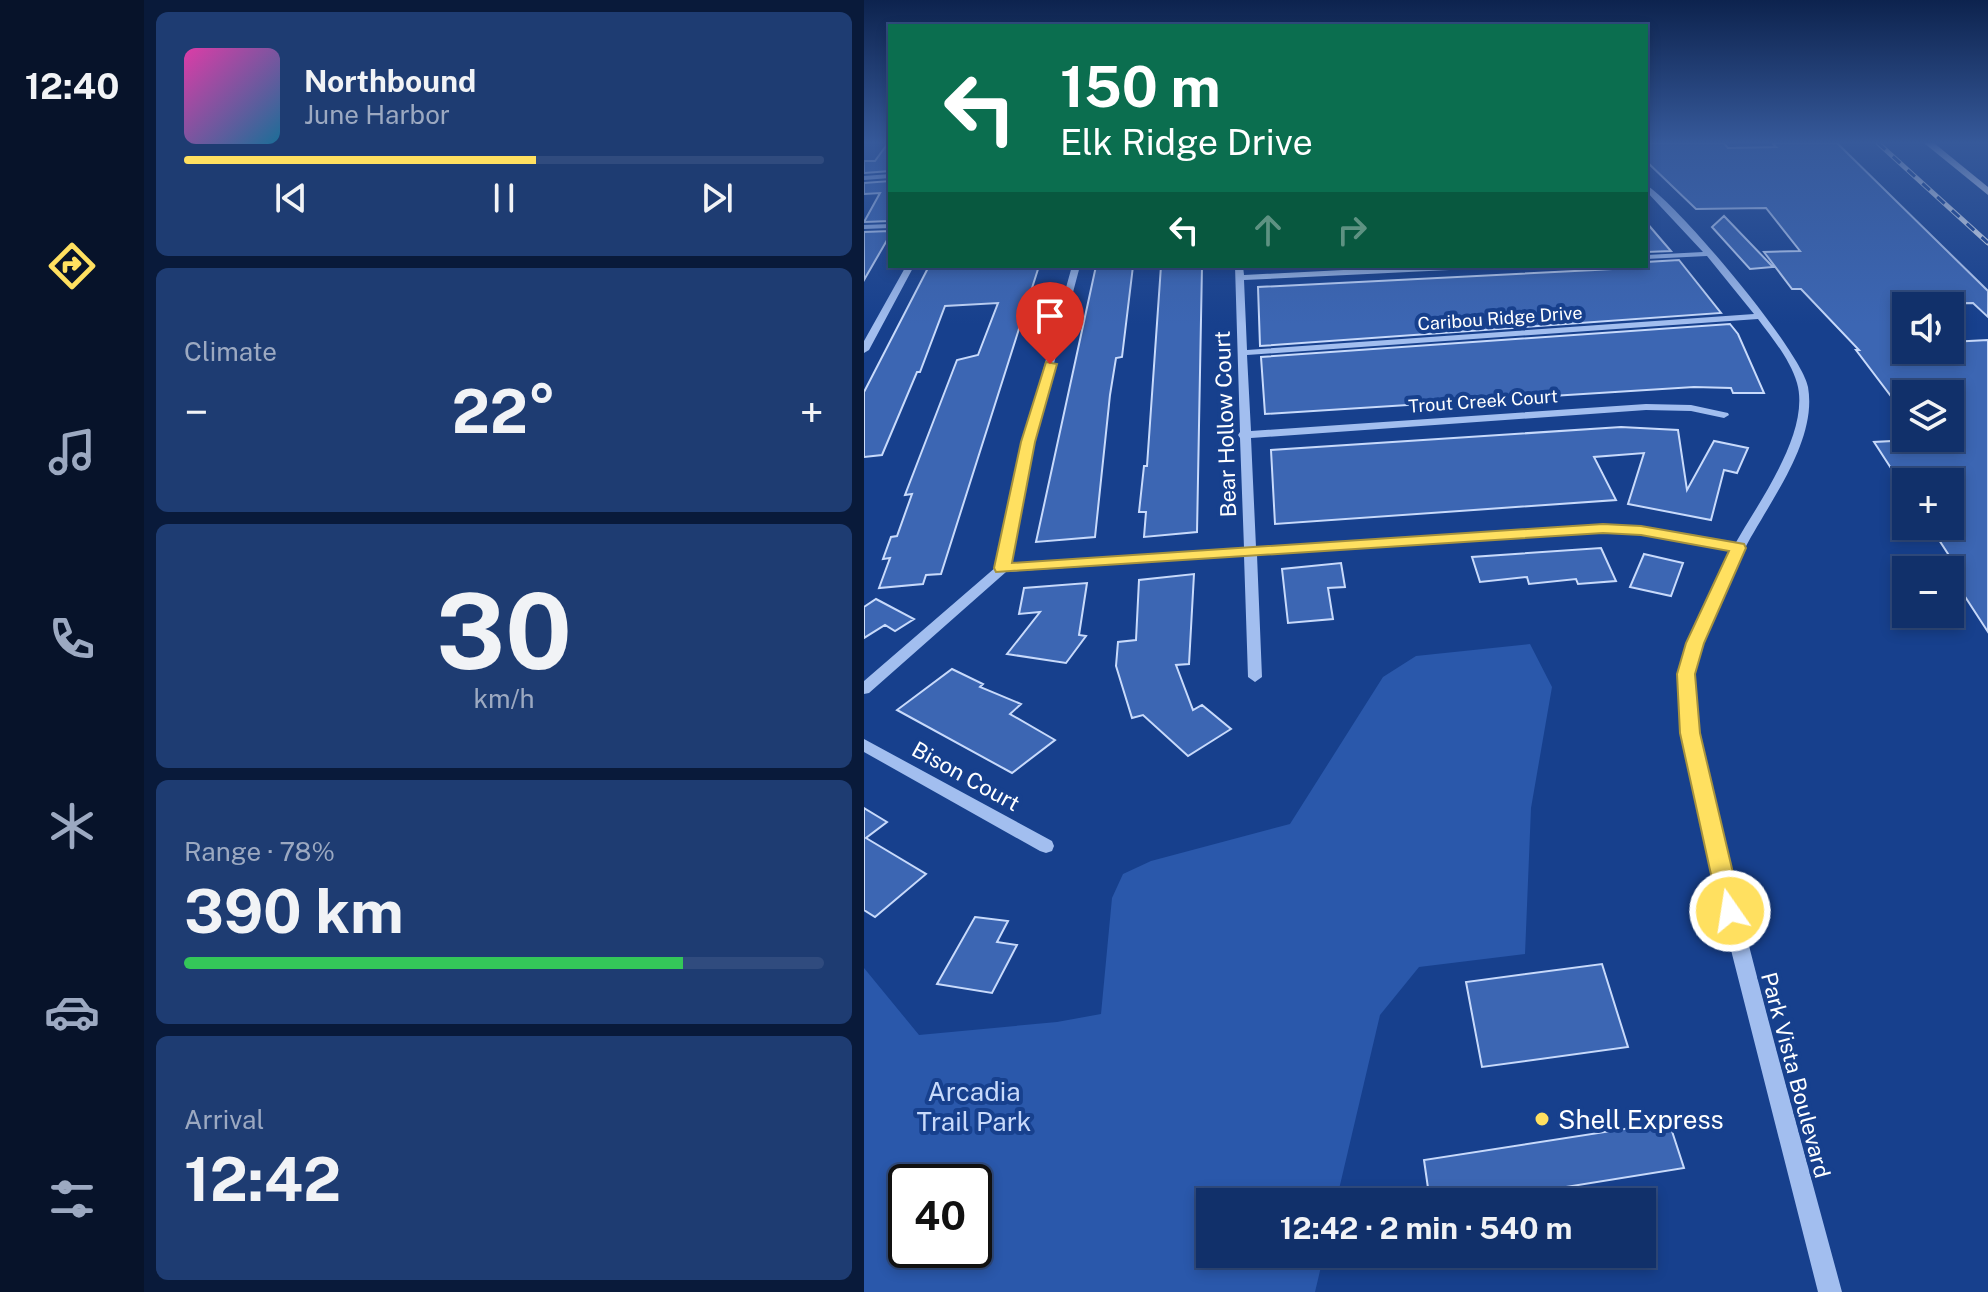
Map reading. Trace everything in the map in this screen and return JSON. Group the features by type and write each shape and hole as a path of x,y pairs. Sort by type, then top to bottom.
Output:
{"street":[{"name":"Park Vista Boulevard","path":"1661,203 1760,316 1793,362 1802,382 1806,408 1777,480 1738,548 1695,643 1686,674 1690,733 1730,911 1830,1292"},
{"path":"864,227 888,226"},
{"path":"1648,257 1707,254"},
{"path":"864,350 909,268"},
{"path":"864,689 1002,568 1028,442 1075,268"},
{"path":"1240,272 1393,268"},
{"name":"Bear Hollow Court","path":"1240,272 1243,435 1255,677"},
{"name":"Caribou Ridge Drive","path":"1241,353 1760,316"},
{"name":"Trout Creek Court","path":"1243,435 1646,407 1691,408 1724,415"},
{"path":"1002,568 1603,528 1641,531 1738,548"},
{"name":"Bison Court","path":"864,745 1046,846"}],"green space":[{"name":"Arcadia Trail Park","path":"1530,644 1552,687 1531,808 1525,954 1419,967 1380,1015 1339,1188 1196,1188 1196,1268 1321,1268 1315,1292 864,1292 864,968 919,1035 1057,1022 1101,1014 1112,898 1123,874 1151,861 1290,824 1383,677 1416,656"}],"building":[{"path":"874,203 888,203 888,221 864,222"},
{"path":"1690,203 1899,203 1988,291 1988,317 1973,303 1964,303 1964,292 1892,292 1892,364 1964,364 1964,341 1988,340 1988,632 1964,595 1964,556 1949,556 1939,540 1964,540 1964,468 1892,470 1874,442 1892,441 1892,452 1964,452 1964,380 1892,380 1892,398 1856,350 1859,350 1801,289 1792,289 1764,252 1800,251 1766,208 1696,209"},
{"path":"1724,216 1773,267 1750,269 1712,227"},
{"path":"1648,224 1664,243 1671,251 1648,252"},
{"path":"888,231 888,238 864,280 864,232"},
{"path":"1679,260 1721,313 1260,346 1258,287 1648,268 1648,262"},
{"path":"928,268 1038,268 941,574 926,575 923,584 879,588 890,558 883,559 891,537 897,536 912,494 905,495 957,360 978,355 998,303 945,306 920,372 917,372 882,455 864,457 864,392"},
{"path":"1096,268 1133,268 1122,357 1116,358 1110,395 1095,537 1036,542"},
{"path":"1161,268 1202,268 1197,532 1144,537 1146,512 1139,512 1144,466 1147,466"},
{"path":"1730,324 1738,334 1764,393 1733,393 1731,388 1694,387 1265,414 1261,357"},
{"path":"1621,427 1678,430 1687,490 1714,441 1748,448 1737,473 1724,470 1711,520 1628,504 1644,453 1594,457 1616,500 1275,524 1271,450"},
{"path":"1601,548 1616,581 1578,584 1576,579 1529,584 1527,577 1480,582 1472,557"},
{"path":"1644,554 1683,563 1671,596 1630,587"},
{"path":"1341,563 1345,587 1328,588 1333,619 1288,623 1282,569"},
{"path":"1194,574 1189,664 1176,665 1193,710 1202,705 1231,729 1188,756 1143,715 1132,718 1116,666 1118,642 1136,640 1139,580"},
{"path":"1087,583 1079,635 1086,636 1066,663 1007,654 1040,612 1019,614 1024,588"},
{"path":"876,599 914,619 895,631 885,625 864,638 864,607"},
{"path":"952,669 983,684 980,687 1021,704 1010,714 1055,740 1012,773 897,710"},
{"path":"864,808 887,822 866,838 926,874 875,917 864,910"},
{"path":"975,917 1008,921 997,942 1017,945 992,993 937,984"},
{"path":"1602,964 1628,1047 1482,1067 1466,982"},
{"path":"1669,1122 1684,1168 1560,1188 1428,1188 1424,1160"}],"railway":[{"path":"1944,203 1988,243"}],"place":[{"name":"Shell Express","path":"1542,1119"}],"route":[{"path":"1050,364 1028,442 1002,568 1603,528 1641,531 1738,548 1695,643 1686,674 1690,733 1730,911"}]}
